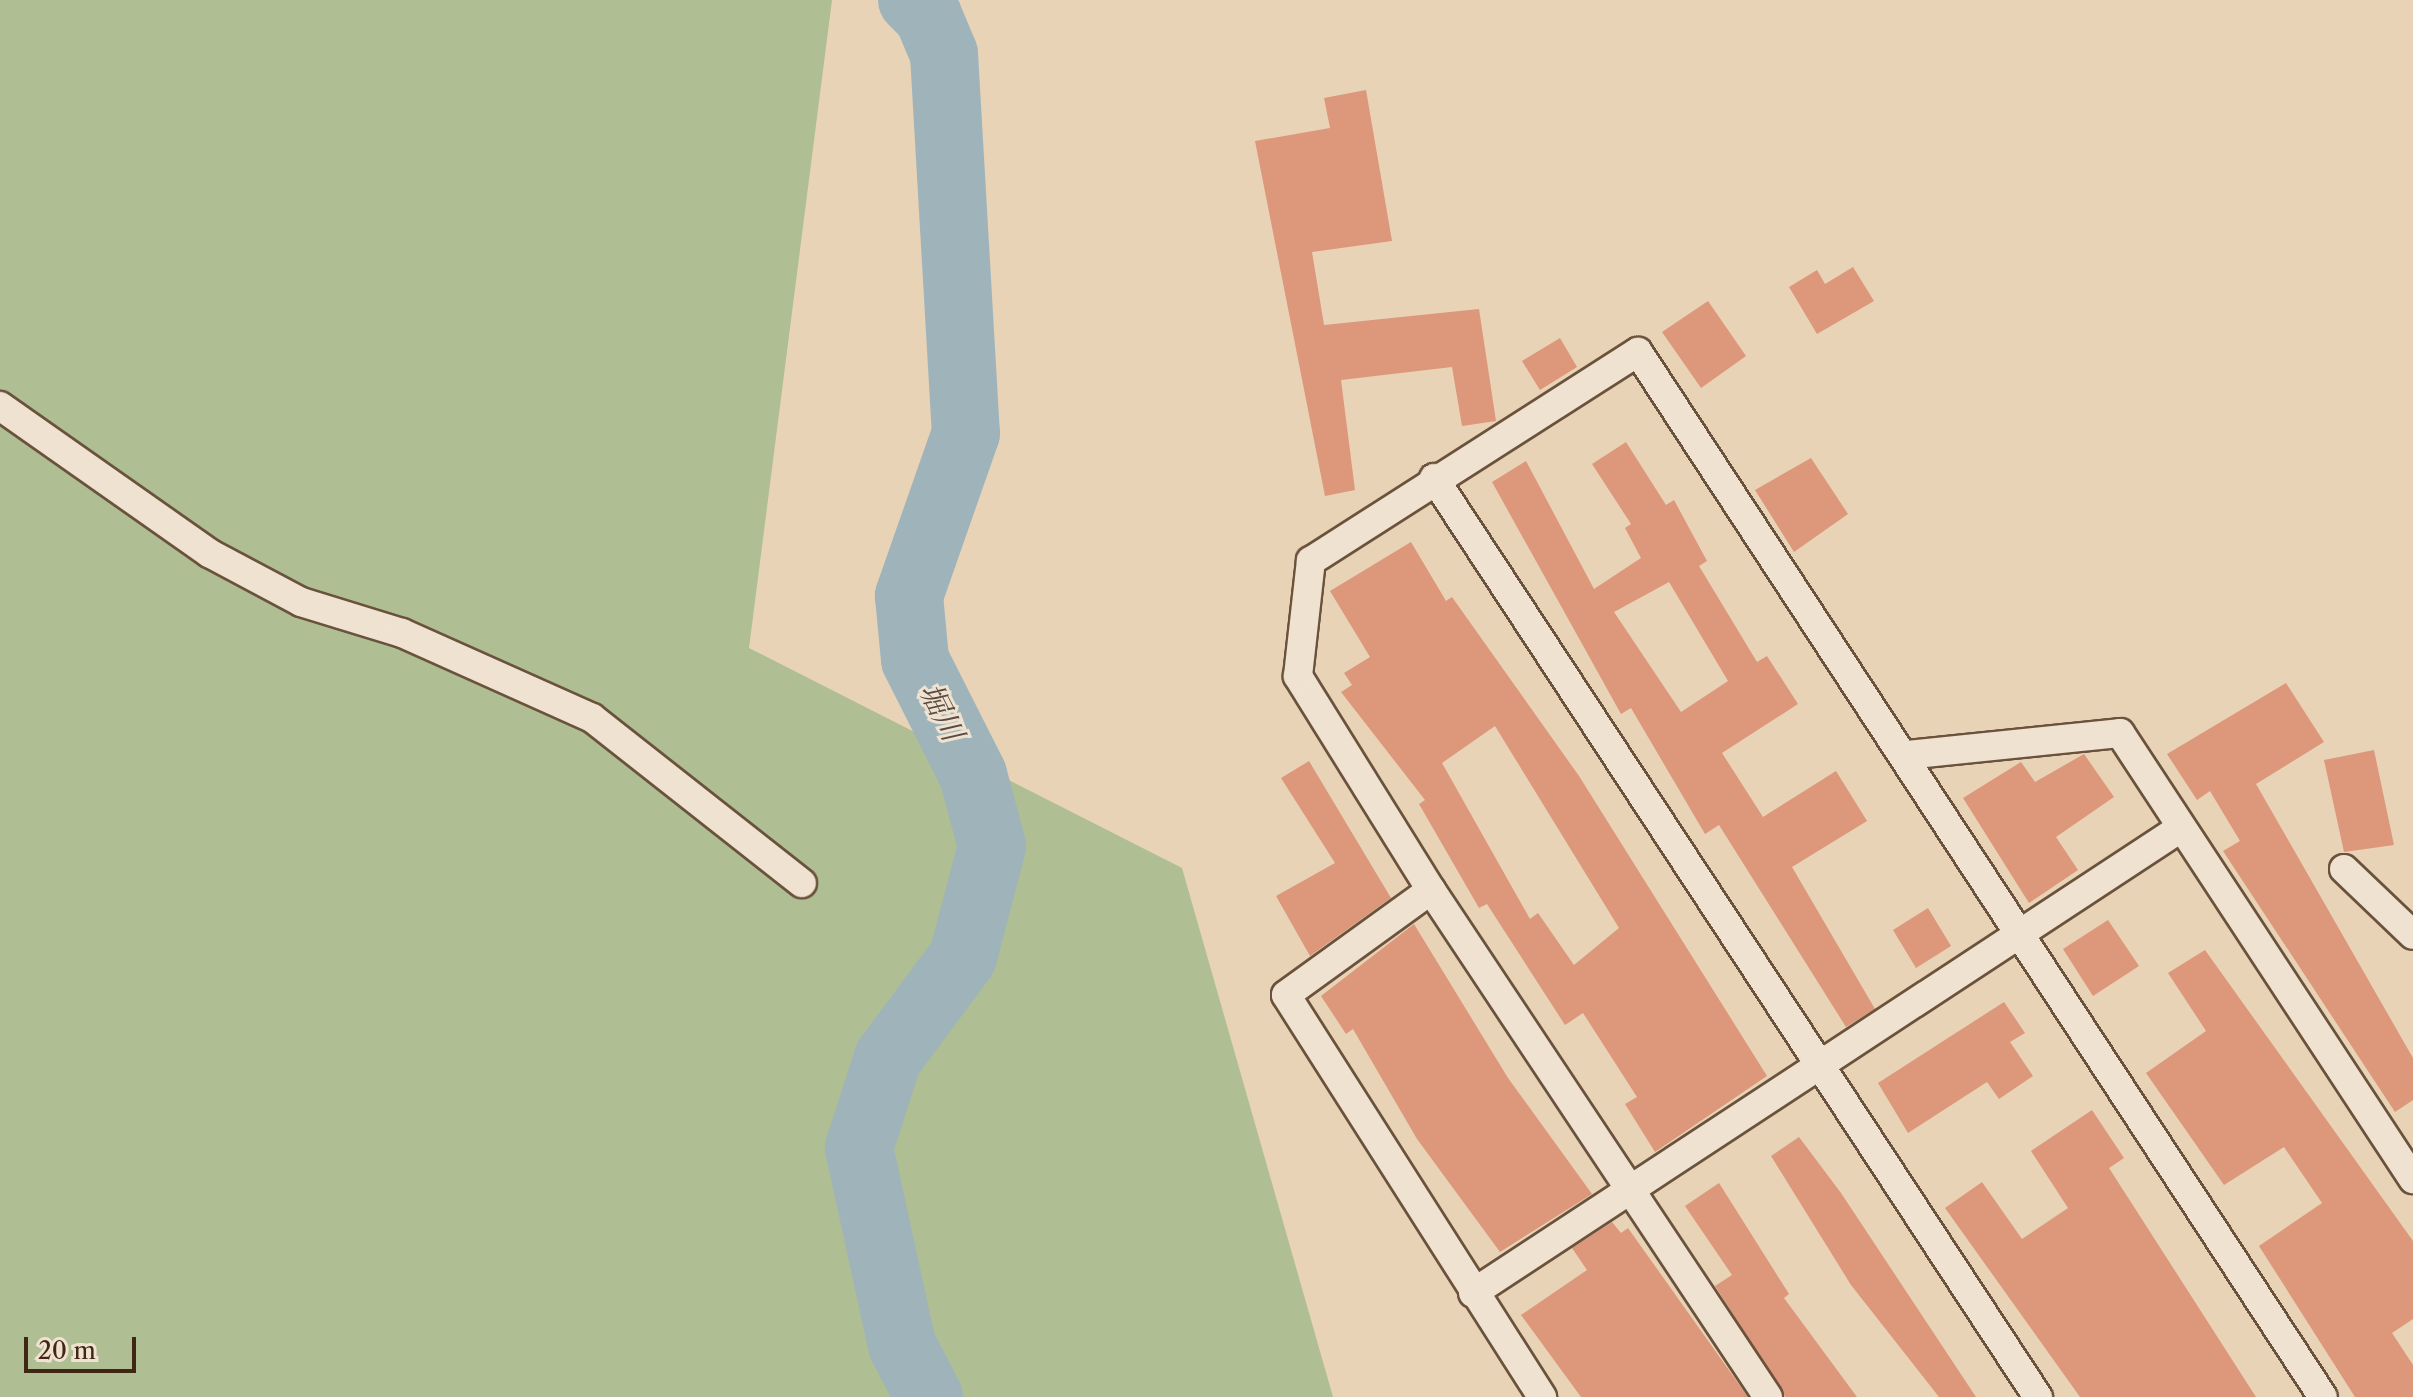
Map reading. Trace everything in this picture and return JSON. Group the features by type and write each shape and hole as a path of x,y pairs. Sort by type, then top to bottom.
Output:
{"street":[{"path":"1768,1397 1431,890 1298,676 1311,561 1434,478 1638,352 1907,755 2019,936 2323,1397"},
{"path":"0,406 209,553 301,602 402,633 592,718 802,883"},
{"path":"1434,478 2038,1397"},
{"path":"1907,755 2120,733 2179,829 2413,1179"},
{"path":"1473,1293 2179,829"},
{"path":"2344,869 2413,935"},
{"path":"1431,890 1286,995 1542,1397"}],"green space":[{"path":"0,0 832,0 749,648 1182,868 1333,1397 0,1397"}],"building":[{"path":"1366,90 1392,241 1312,252 1324,325 1479,309 1496,421 1462,426 1452,367 1341,380 1355,490 1325,496 1255,141 1330,128 1324,98"},
{"path":"1853,267 1874,301 1817,334 1789,287 1817,270 1825,284"},
{"path":"1708,301 1746,356 1701,388 1662,332"},
{"path":"1560,338 1577,367 1540,390 1522,361"},
{"path":"1626,442 1666,505 1674,500 1707,561 1699,566 1757,662 1767,656 1798,704 1722,753 1763,817 1836,771 1867,821 1792,867 1875,1009 1846,1027 1719,825 1705,834 1631,708 1621,714 1492,482 1526,461 1594,589 1641,558 1625,528 1631,524 1592,464","holes":["1669,582 1728,681 1681,712 1614,612"]},
{"path":"1811,458 1848,514 1794,552 1755,490"},
{"path":"1411,542 1446,601 1452,597 1579,776 1767,1076 1655,1152 1625,1104 1637,1097 1583,1013 1565,1025 1487,904 1479,908 1419,804 1425,800 1341,692 1352,685 1344,673 1370,657 1330,591","holes":["1495,726 1619,928 1574,965 1538,913 1530,919 1442,763"]},
{"path":"2286,683 2324,742 2256,784 2413,1058 2413,1100 2395,1112 2223,851 2240,841 2210,791 2197,800 2167,754"},
{"path":"2374,750 2394,845 2344,852 2324,760"},
{"path":"2084,754 2114,797 2056,837 2078,870 2029,903 1963,798 2021,762 2035,782"},
{"path":"1309,761 1391,898 1310,956 1276,896 1335,863 1281,778"},
{"path":"1928,908 1951,946 1916,968 1893,930"},
{"path":"2108,920 2139,966 2093,996 2063,949"},
{"path":"1414,924 1508,1078 1592,1194 1500,1252 1417,1139 1353,1029 1346,1034 1321,996"},
{"path":"2205,950 2413,1241 2413,1319 2392,1333 2413,1365 2413,1397 2355,1397 2259,1246 2322,1203 2284,1147 2224,1185 2146,1073 2206,1031 2168,973"},
{"path":"2004,1002 2025,1033 2010,1042 2033,1076 1999,1099 1987,1082 1908,1133 1878,1083"},
{"path":"2092,1110 2124,1158 2109,1168 2256,1397 2080,1397 1945,1208 1982,1182 2022,1239 2068,1208 2031,1151"},
{"path":"1799,1137 1841,1193 1976,1397 1939,1397 1851,1285 1771,1156"},
{"path":"1719,1183 1789,1294 1784,1298 1857,1397 1785,1397 1715,1286 1732,1275 1685,1206"},
{"path":"1612,1222 1621,1233 1628,1228 1748,1397 1581,1397 1521,1315 1587,1270 1572,1248"}],"waterway":[{"name":"堀川","path":"912,0 928,16 944,54 966,433 909,596 915,660 973,775 992,846 963,957 888,1058 859,1148 902,1345 929,1397"}]}
